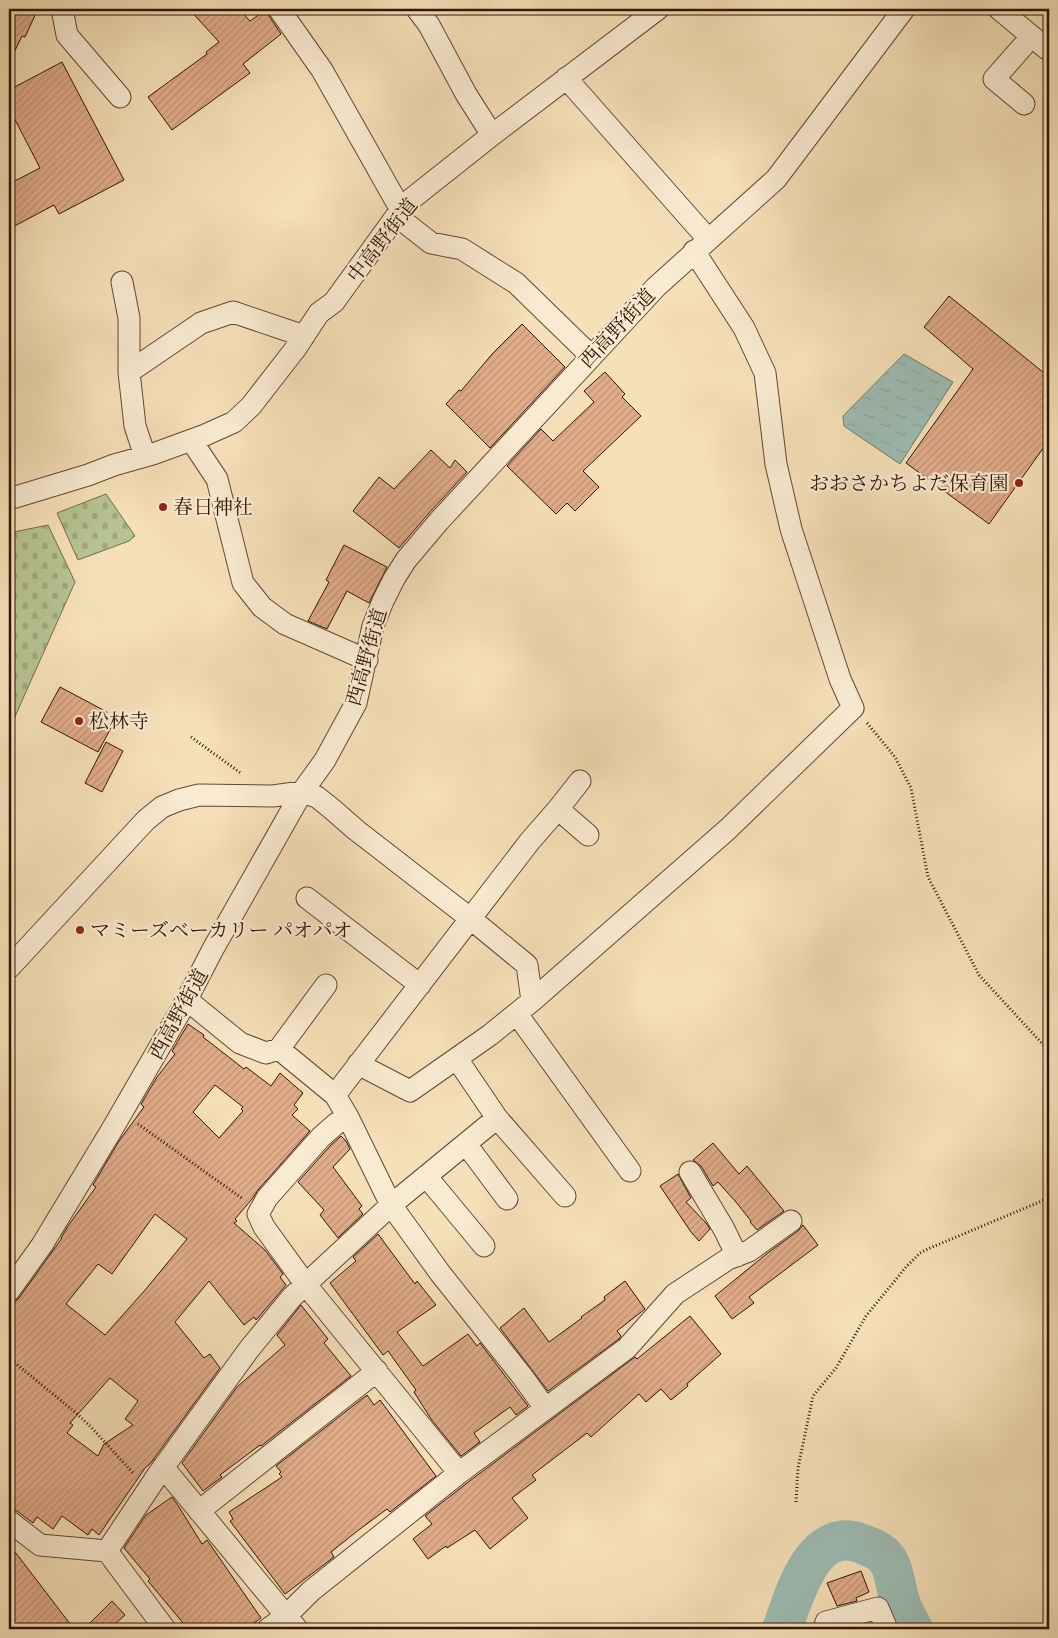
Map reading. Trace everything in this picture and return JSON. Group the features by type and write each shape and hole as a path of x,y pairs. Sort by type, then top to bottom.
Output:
{"street":[{"path":"62,9 67,35 120,97"},
{"path":"280,9 322,70 401,210 403,221 431,243 462,249 516,283 591,356"},
{"path":"417,9 429,26 466,94 492,135"},
{"name":"中高野街道","path":"9,499 145,456 234,422 251,406 319,313 334,302 405,204 492,135 658,9"},
{"name":"西高野街道","path":"9,1291 42,1245 122,1113 302,792 325,760 356,703 374,626 383,601 406,560 439,521 656,287 776,179 904,9"},
{"path":"999,9 1040,43 994,79 1024,104"},
{"path":"358,1064 410,1091 457,1059 524,1007 728,829 853,708 840,679 791,529 776,464 765,373 701,245 566,78"},
{"path":"122,282 129,318 129,372 135,426 145,456"},
{"path":"129,372 201,323 233,312 304,336"},
{"path":"191,440 217,479 244,583 262,607 285,624 367,660"},
{"path":"335,1095 530,841 580,781"},
{"path":"9,968 146,820 162,807 198,795 273,796 302,792 316,797 332,809 526,965 524,1007 630,1171"},
{"path":"558,809 588,835"},
{"path":"307,898 420,985"},
{"path":"186,1000 240,1043 266,1053 279,1049 326,985"},
{"path":"279,1049 335,1095 391,1205 440,1273 522,1376 544,1408"},
{"path":"457,1059 497,1118 565,1196"},
{"path":"348,1118 337,1123 321,1137 267,1198 258,1214 264,1227 306,1285 460,1473"},
{"path":"107,1551 163,1467 250,1348 292,1297 391,1205 497,1118"},
{"path":"466,1144 507,1199"},
{"path":"690,1172 724,1228 737,1256"},
{"path":"426,1176 484,1246"},
{"path":"268,1629 291,1623 311,1591 544,1408 627,1348 675,1294 728,1259 750,1251 791,1221"},
{"path":"199,1511 377,1371"},
{"path":"163,1467 291,1623"},
{"path":"9,1522 40,1545 107,1551 165,1629"},
{"path":"824,1629 826,1622 878,1608 887,1629"}],"path":[{"path":"853,708 895,757 911,788 928,877 979,975 1049,1051"},
{"path":"191,737 243,775"},
{"path":"122,1113 260,1212"},
{"path":"796,1502 798,1468 813,1396 836,1368 866,1316 906,1267 920,1253 930,1248 1049,1198"},
{"path":"9,1358 92,1427 148,1489"}],"green space":[{"path":"106,494 135,536 129,541 78,560 57,513"},
{"path":"48,525 75,582 9,730 9,533"}],"water":[{"path":"904,354 953,382 900,464 844,426 843,416"}],"building":[{"path":"9,9 38,9 25,37 22,36 9,63"},
{"path":"189,9 239,9 250,21 267,9 269,16 281,34 243,64 250,73 172,130 148,97 207,54 206,52 219,42"},
{"path":"62,62 124,180 59,214 54,205 9,229 9,184 40,168 9,108 9,90"},
{"path":"949,296 1049,377 1049,440 989,524 906,463 973,369 924,327"},
{"path":"522,324 565,367 490,448 446,404 459,390 461,391 493,353"},
{"path":"605,372 625,394 622,397 641,416 583,471 599,487 575,511 567,503 556,514 507,466 541,429 553,441 594,402 584,391"},
{"path":"431,450 450,468 455,460 467,472 399,548 353,511 379,477 394,489"},
{"path":"344,545 387,567 369,603 347,591 327,629 308,621 329,582 326,580"},
{"path":"60,687 107,712 101,723 111,728 98,752 41,722"},
{"path":"106,742 123,751 102,792 85,783"},
{"path":"188,1024 244,1069 246,1067 271,1086 280,1073 303,1093 294,1105 298,1109 292,1115 310,1131 258,1190 235,1219 237,1221 234,1223 265,1250 283,1274 280,1277 286,1285 256,1320 254,1317 244,1325 209,1281 175,1322 204,1358 210,1354 220,1368 150,1464 145,1468 99,1535 92,1529 88,1535 62,1516 53,1529 37,1517 33,1523 17,1511 9,1509 9,1308 19,1298 96,1187 93,1185 119,1141 144,1107 141,1104 157,1077 175,1054 172,1051","holes":["215,1085 243,1107 241,1109 243,1111 219,1138 193,1112","155,1214 187,1239 105,1335 66,1304 98,1264 112,1274","110,1378 138,1401 125,1419 133,1425 104,1444 98,1456 67,1433 73,1425 70,1423"]},
{"path":"341,1136 350,1149 333,1167 362,1206 359,1209 363,1214 338,1238 320,1215 324,1210 298,1182"},
{"path":"713,1143 739,1174 747,1166 784,1211 757,1230 718,1182 713,1186 701,1166 693,1160"},
{"path":"678,1174 691,1198 686,1202 710,1229 699,1241 660,1186"},
{"path":"803,1225 818,1245 749,1297 754,1303 732,1319 715,1296 798,1231"},
{"path":"378,1234 415,1284 417,1281 436,1305 397,1332 423,1366 468,1334 477,1346 480,1343 528,1406 516,1415 510,1407 474,1433 480,1442 461,1456 431,1419 414,1392 416,1390 388,1351 383,1355 330,1283 356,1261 353,1257"},
{"path":"625,1281 645,1309 617,1331 621,1336 619,1339 548,1391 500,1328 524,1308 549,1342 605,1300 604,1297"},
{"path":"301,1305 328,1339 324,1343 351,1376 261,1446 220,1475 222,1477 203,1491 182,1463 237,1387 285,1345 277,1335"},
{"path":"690,1316 721,1354 687,1384 688,1386 671,1400 661,1389 646,1402 639,1394 591,1437 587,1433 532,1475 536,1480 512,1498 528,1518 490,1549 475,1530 447,1548 446,1546 428,1559 413,1539 432,1524 425,1516 635,1357 637,1359"},
{"path":"367,1395 374,1405 380,1400 436,1476 390,1512 387,1509 356,1532 331,1552 334,1557 285,1594 230,1521 233,1519 229,1512 282,1477 279,1474 281,1472 276,1466"},
{"path":"172,1497 202,1544 207,1540 261,1618 246,1629 188,1629 148,1581 150,1579 124,1548 146,1515"},
{"path":"9,1544 74,1629 9,1629"},
{"path":"861,1571 869,1592 856,1598 857,1601 837,1606 827,1583"},
{"path":"112,1601 125,1615 109,1629 84,1629"}],"waterway":[{"path":"782,1629 799,1583 817,1554 829,1545 843,1541 860,1543 880,1552 886,1558 891,1568 901,1605 913,1629"}],"place":[{"name":"おおさかちよだ保育園","path":"1019,483"},
{"name":"春日神社","path":"163,507"},
{"name":"松林寺","path":"79,721"},
{"name":"マミーズベーカリー パオパオ","path":"80,930"}]}
